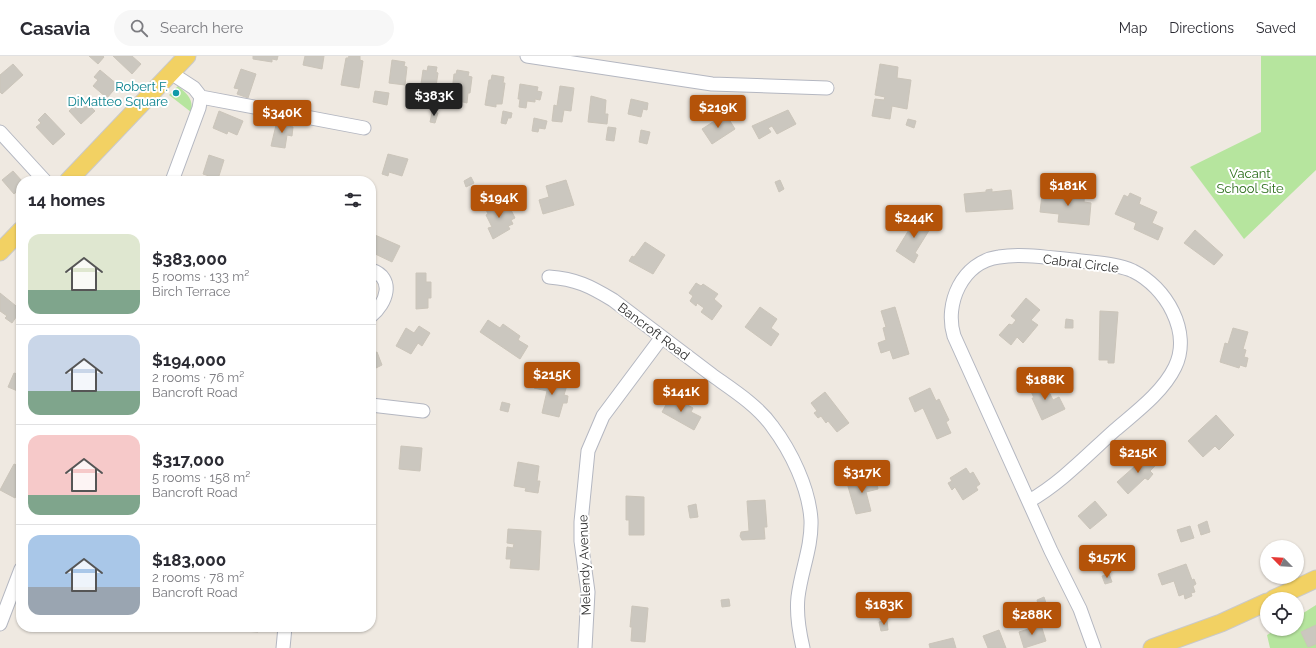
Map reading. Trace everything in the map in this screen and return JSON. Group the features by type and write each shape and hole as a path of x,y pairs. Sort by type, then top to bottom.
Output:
{"main road":[{"path":"73,176 171,73 184,57"},
{"path":"0,252 16,235"},
{"path":"1288,592 1316,579"},
{"path":"1161,647 1221,623 1260,605"}],"street":[{"path":"527,56 712,84 827,88"},
{"path":"171,73 194,88 201,97 364,128"},
{"path":"174,176 200,108 201,97"},
{"path":"0,132 40,176"},
{"name":"Cabral Circle","path":"1029,501 1051,487 1155,394 1175,368 1181,340 1176,319 1155,287 1146,279 1128,269 1116,265 1058,259 999,257 975,267 964,278 956,291 951,311 954,336 1029,501 1080,610 1094,648"},
{"path":"376,273 381,276 386,288 384,302 376,312"},
{"name":"Bancroft Road","path":"549,277 568,278 593,288 613,300 760,413 772,426 792,459 808,499 811,519 809,549 799,588 797,605 798,622 803,648"},
{"name":"Melendy Avenue","path":"585,648 588,592 581,542 581,522 588,451 594,433 603,416 662,337"},
{"path":"376,405 423,411"},
{"path":"0,624 16,582"},
{"path":"283,648 285,632"}],"green space":[{"name":"Vacant School Site","path":"1261,56 1316,56 1316,170 1244,239 1190,167 1261,132"},
{"path":"178,86 191,100 191,112 169,95"},
{"path":"1316,605 1316,648 1270,648 1267,636 1304,636 1304,613"}],"building":[{"path":"89,56 103,56 104,57 98,64"},
{"path":"113,56 132,56 141,64 132,74"},
{"path":"253,56 278,56 277,60 272,59 272,62 253,59"},
{"path":"305,56 324,56 322,69 303,65"},
{"path":"349,56 360,56 360,60 363,61 359,88 341,85 346,58"},
{"path":"392,60 405,62 404,66 407,67 405,85 389,83"},
{"path":"13,64 23,75 2,94 0,92 0,75"},
{"path":"880,64 898,67 897,78 911,80 907,109 892,106 890,119 872,116 875,99 884,100 885,97 875,95"},
{"path":"428,66 437,67 436,72 438,73 435,93 420,91 423,70 427,71"},
{"path":"241,69 256,74 248,98 237,94 239,89 234,88"},
{"path":"100,70 118,85 107,98 93,86 98,80 94,77"},
{"path":"457,70 469,72 468,76 472,77 467,103 459,101 460,92 452,91 454,74 456,74"},
{"path":"492,75 504,77 503,83 505,83 502,104 496,104 496,107 485,105 489,80 491,80"},
{"path":"520,84 538,87 537,91 542,92 540,100 535,99 535,102 527,101 526,108 519,107 520,99 518,99"},
{"path":"560,86 574,88 571,111 564,110 562,122 552,121 554,105 557,106"},
{"path":"375,91 389,93 387,105 373,102"},
{"path":"591,96 606,100 605,114 608,114 607,124 588,122"},
{"path":"82,98 95,111 81,124 69,111"},
{"path":"631,99 648,103 647,110 643,109 641,117 628,114"},
{"path":"788,110 796,124 777,134 772,126 768,128 771,132 759,139 752,126"},
{"path":"219,111 243,121 237,135 228,131 227,134 213,128"},
{"path":"503,111 512,113 511,118 508,118 506,124 501,123"},
{"path":"432,112 438,113 435,123 430,122"},
{"path":"45,113 65,134 53,145 36,127 41,123 38,120"},
{"path":"727,116 735,129 712,144 702,129 719,118 720,120"},
{"path":"534,118 547,121 545,129 539,128 538,132 532,131"},
{"path":"908,119 916,121 914,128 906,125"},
{"path":"277,121 289,123 288,126 293,127 292,136 287,135 285,148 271,146"},
{"path":"608,127 616,128 614,141 606,140"},
{"path":"641,130 650,132 647,144 639,142"},
{"path":"388,154 408,159 402,176 389,172 388,176 382,174"},
{"path":"209,155 224,160 219,176 209,176 203,174"},
{"path":"13,171 18,176 16,176 16,192 14,194 2,180"},
{"path":"471,177 474,183 466,187 464,181"},
{"path":"566,180 574,205 543,214 539,200 549,197 546,186"},
{"path":"780,180 784,189 779,192 775,182"},
{"path":"992,189 992,192 1011,190 1013,209 966,212 964,194 986,192 986,190"},
{"path":"1072,189 1085,190 1084,202 1091,203 1089,225 1058,222 1059,214 1040,212 1042,195 1071,196"},
{"path":"1130,193 1141,198 1139,204 1157,212 1152,223 1163,228 1158,240 1134,229 1136,223 1115,214 1124,195 1128,197"},
{"path":"495,200 499,208 505,206 507,209 510,208 515,218 511,220 513,224 508,226 510,229 493,239 488,228 492,227 486,215 488,214 484,205"},
{"path":"918,215 933,224 915,253 918,255 914,263 896,251"},
{"path":"1195,230 1223,255 1214,265 1184,243"},
{"path":"376,235 400,246 392,262 376,254"},
{"path":"645,242 665,255 653,274 629,261 632,256 634,257"},
{"path":"416,273 426,273 426,282 431,282 431,298 428,298 428,308 416,309"},
{"path":"696,283 701,286 703,284 718,294 714,299 722,306 712,320 701,312 704,308 697,303 696,306 690,301 693,296 689,293"},
{"path":"0,293 16,306 16,317 12,323 5,318 7,316 0,311"},
{"path":"1026,298 1040,310 1031,320 1038,325 1023,343 1017,337 1011,345 999,335 1009,324 1012,325 1016,320 1011,316"},
{"path":"760,307 777,319 771,328 779,334 771,346 745,327"},
{"path":"895,307 909,354 893,359 890,350 881,353 878,343 886,340 883,328 886,327 881,311"},
{"path":"1100,311 1118,312 1114,363 1108,363 1108,360 1099,360"},
{"path":"1066,319 1073,320 1073,328 1065,328"},
{"path":"488,320 500,328 503,324 520,336 518,340 528,346 520,359 480,332"},
{"path":"419,326 430,333 422,346 418,343 411,354 396,346 406,328 414,333"},
{"path":"1233,328 1248,332 1243,349 1246,350 1244,357 1248,358 1246,367 1240,365 1239,368 1220,362 1225,343 1228,344"},
{"path":"376,352 382,365 376,368"},
{"path":"14,373 16,374 16,390 8,387"},
{"path":"536,378 567,385 564,395 568,396 567,403 563,403 559,417 542,413 547,391 534,388"},
{"path":"1040,379 1046,391 1048,390 1053,400 1059,397 1065,409 1042,420 1028,385"},
{"path":"930,388 936,401 939,399 949,420 946,422 951,433 937,439 923,408 915,412 909,398"},
{"path":"825,392 849,423 837,432 828,421 826,423 821,416 818,418 814,413 817,411 811,403"},
{"path":"671,396 693,408 691,412 701,417 694,430 662,412"},
{"path":"502,402 510,404 508,412 500,410"},
{"path":"1216,415 1234,435 1219,450 1215,446 1203,457 1188,441"},
{"path":"401,446 422,448 420,471 399,469"},
{"path":"1146,453 1158,463 1150,471 1153,474 1148,480 1145,478 1128,494 1117,482 1134,467 1136,469 1140,465 1138,463"},
{"path":"518,462 539,466 537,481 540,481 538,493 525,491 526,488 514,486"},
{"path":"14,464 16,465 15,498 0,490"},
{"path":"966,468 970,474 973,472 980,484 976,487 978,490 963,500 955,487 952,490 948,483 952,481 950,478"},
{"path":"876,477 878,489 866,492 871,511 856,514 847,483"},
{"path":"626,496 644,497 644,535 629,535 629,520 626,520"},
{"path":"765,500 767,527 764,527 765,539 742,540 740,536 741,532 749,531 747,501"},
{"path":"1095,501 1107,515 1090,529 1078,516"},
{"path":"696,504 698,517 690,518 688,506"},
{"path":"1207,521 1210,532 1201,535 1198,525"},
{"path":"1190,526 1194,538 1181,542 1177,530"},
{"path":"508,529 541,531 539,570 510,568 511,559 506,559 507,547 513,548 514,544 507,543"},
{"path":"1186,564 1192,580 1194,579 1196,584 1193,586 1195,592 1191,593 1192,596 1185,599 1184,594 1179,596 1174,581 1162,585 1158,574"},
{"path":"1109,574 1112,582 1105,584 1102,576"},
{"path":"1044,597 1047,606 1039,608 1037,600"},
{"path":"729,599 730,606 722,607 721,600"},
{"path":"632,606 648,608 645,642 631,641 632,627 630,627"},
{"path":"887,620 888,630 881,631 879,622"},
{"path":"1041,625 1046,641 1024,648 1019,632"},
{"path":"1316,625 1316,644 1308,647 1303,636 1304,631"},
{"path":"999,630 1006,648 988,648 983,636"},
{"path":"953,638 956,648 930,648 929,644"}],"place":[{"name":"Robert F. DiMatteo Square","path":"176,93"}]}
